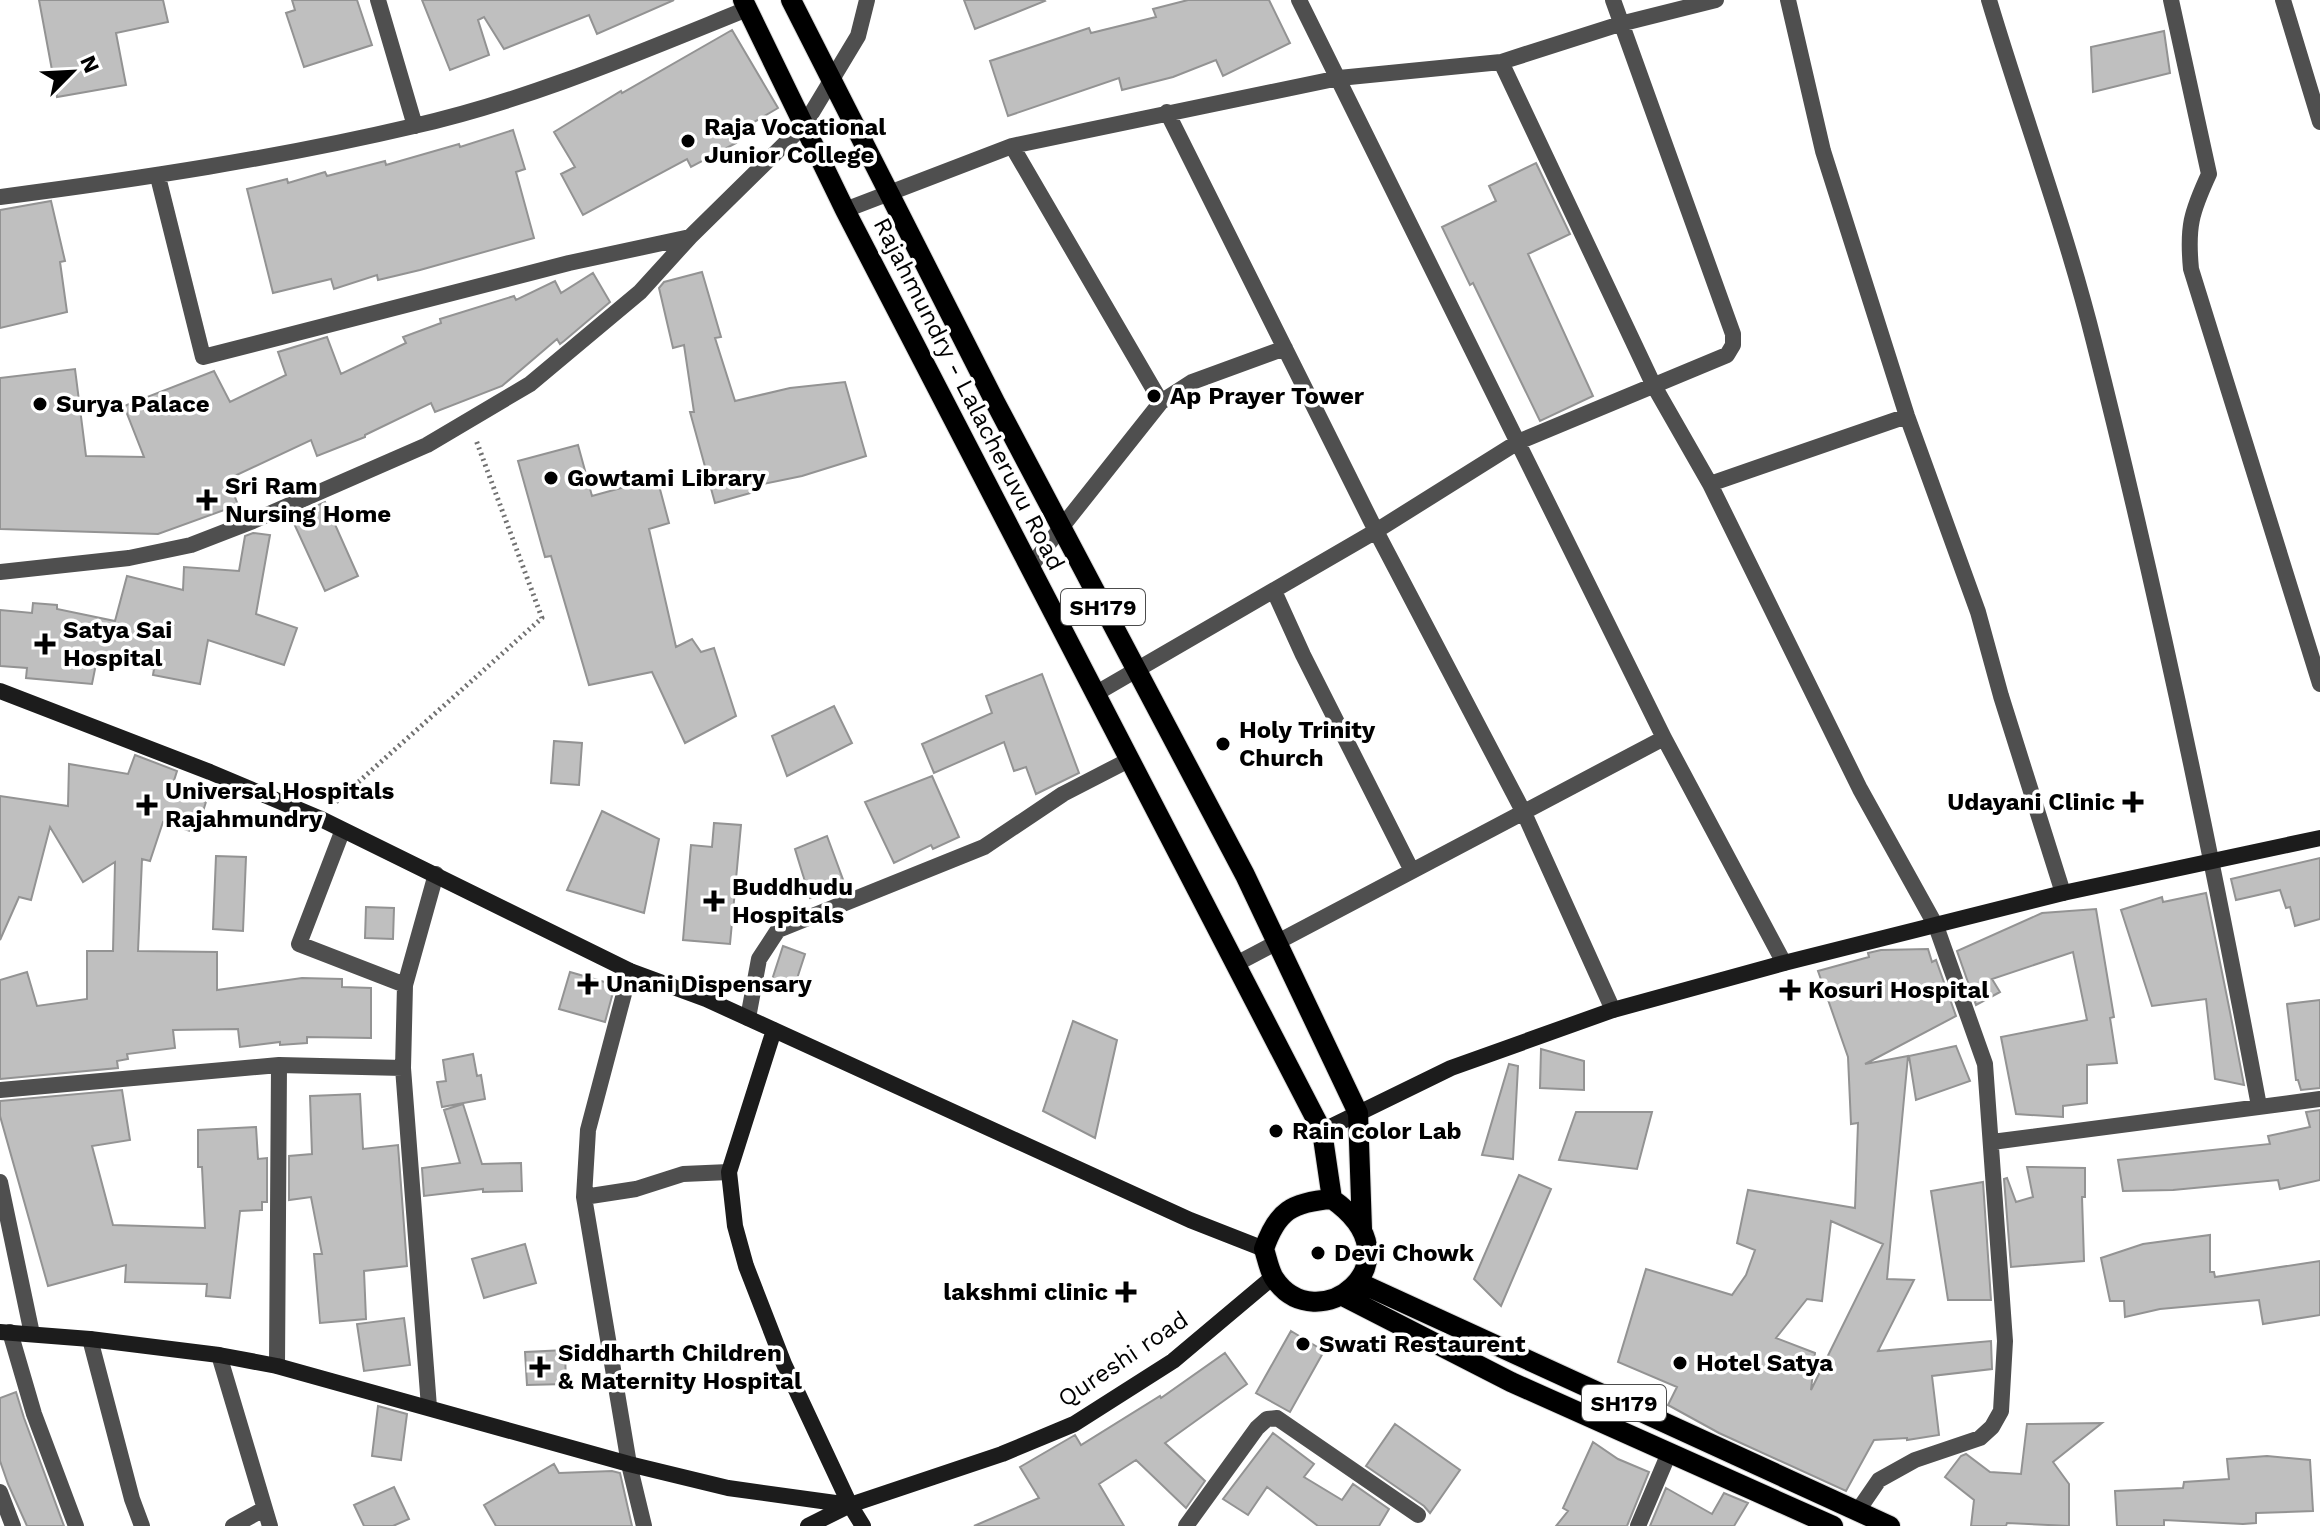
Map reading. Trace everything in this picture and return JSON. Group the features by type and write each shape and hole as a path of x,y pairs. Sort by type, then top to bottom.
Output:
{"main road":[{"name":"SH179","path":"791,0 1061,528 1245,875 1358,1113 1362,1229 1368,1244 1366,1266 1351,1289 1324,1302 1305,1300 1287,1292 1273,1277"},
{"name":"Rajahmundry - Lalacheruvu Road","path":"745,4 845,210 1322,1131 1332,1199"},
{"path":"1273,1277 1264,1249 1277,1220 1291,1207 1332,1199 1348,1211 1362,1229"},
{"name":"SH179","path":"1351,1289 1472,1332 1890,1526"},
{"name":"SH179","path":"1351,1289 1511,1382 1833,1526"}],"street":[{"path":"378,0 415,126"},
{"path":"0,572 129,558 191,545 427,445 530,384 640,292 690,237 805,124 858,36 867,0"},
{"path":"1299,0 1664,738 1784,963"},
{"path":"1095,694 1376,531 1518,442 1727,355 1733,345 1733,334 1613,0"},
{"path":"845,210 1012,146 1339,78 1501,62 1620,24 1716,0"},
{"path":"1788,0 1823,151 1907,416 1978,612 2063,893"},
{"path":"1989,0 2094,341 2213,861 2259,1106"},
{"path":"2171,0 2209,174 2197,200 2188,233 2191,269 2320,684"},
{"path":"2283,0 2320,122"},
{"path":"0,197 158,177 415,126 514,98 605,67 745,4"},
{"path":"1501,62 1654,386 1710,484 1860,789 1936,926 1985,1064 2005,1341 2001,1411 1992,1427 1980,1438 1915,1460 1879,1480 1857,1512"},
{"path":"1167,112 1376,531 1524,813 1613,1010"},
{"path":"1012,146 1161,402"},
{"path":"158,177 203,357 569,263 690,237"},
{"path":"1030,567 1161,402 1192,382 1285,348"},
{"path":"1710,484 1907,416"},
{"path":"1274,591 1316,682 1412,871"},
{"path":"1,695 210,772 319,818 342,832 436,874 630,971 748,1018 1190,1220 1264,1249"},
{"path":"1236,964 1664,738"},
{"path":"748,1018 759,959 778,930 984,847 1063,794 1129,760"},
{"path":"342,832 299,944 405,985"},
{"path":"1322,1131 1451,1068 1613,1010 1784,963 2063,893 2320,838"},
{"path":"429,1407 403,1068 405,985 436,874"},
{"path":"630,971 588,1130 584,1197 629,1464 644,1526"},
{"path":"774,1030 729,1172 735,1226 746,1266 784,1364 850,1505 863,1526"},
{"path":"0,1090 279,1065 403,1068"},
{"path":"277,1366 279,1065"},
{"path":"1992,1142 2320,1099"},
{"path":"584,1197 636,1189 683,1174 729,1172"},
{"path":"0,1182 32,1334"},
{"name":"Qureshi road","path":"808,1526 850,1505 1002,1454 1074,1424 1173,1361 1273,1277"},
{"path":"76,1526 5,1332 219,1355 277,1366 629,1464 728,1488 850,1505"},
{"path":"90,1339 132,1499 142,1526"},
{"path":"219,1355 270,1526"},
{"path":"1186,1526 1257,1428 1267,1419 1277,1418 1418,1515"},
{"path":"1638,1526 1669,1453"},
{"path":"0,1492 13,1526"},
{"path":"233,1526 264,1509"}],"path":[{"path":"319,818 542,618 469,420"}],"building":[{"path":"39,0 163,0 168,22 116,33 126,85 57,97"},
{"path":"292,0 357,0 372,45 304,67 286,13 295,10"},
{"path":"422,0 674,0 597,34 589,15 504,49 484,17 478,20 489,55 450,70"},
{"path":"964,0 1044,0 1045,1 975,29"},
{"path":"1188,0 1269,0 1290,43 1223,76 1216,60 1173,77 1122,90 1119,78 1008,116 990,61 1089,28 1091,33 1156,17 1153,9"},
{"path":"732,30 778,108 732,135 736,143 691,167 687,159 583,215 561,174 575,167 554,132"},
{"path":"2164,31 2170,73 2093,92 2091,47"},
{"path":"513,130 525,169 516,172 534,238 378,280 377,275 334,289 331,279 273,293 247,189 287,179 288,183 325,172 327,176 385,161 386,165"},
{"path":"1536,163 1570,234 1528,254 1593,396 1540,421 1473,283 1470,285 1442,227 1496,201 1489,186"},
{"path":"51,201 65,261 60,262 67,312 0,328 0,210"},
{"path":"702,272 721,337 715,338 735,401 790,388 845,382 866,456 802,476 753,486 754,492 715,503 690,412 694,412 684,345 673,348 659,288 664,282"},
{"path":"593,273 610,302 560,344 557,339 502,386 435,412 431,403 365,437 317,456 311,440 228,479 238,505 158,534 0,529 0,378 75,369 86,456 144,457 124,406 214,371 230,402 286,375 278,352 327,337 341,374 406,343 403,337 441,323 440,319 514,296 516,300 555,281 561,293"},
{"path":"578,445 592,496 657,478 669,523 649,529 676,647 692,639 701,652 714,648 736,716 685,743 652,672 589,685 551,556 545,557 518,461"},
{"path":"325,502 358,576 325,591 291,517"},
{"path":"253,533 270,535 256,614 297,628 284,665 208,640 200,684 153,675 154,669 98,654 92,684 26,678 27,668 0,666 0,610 32,613 33,603 57,605 57,609 115,621 127,576 183,590 184,567 239,571 245,536"},
{"path":"1042,674 1079,773 1036,794 1026,767 1014,771 1004,742 934,773 922,744 992,713 986,696"},
{"path":"834,706 852,743 787,776 772,736"},
{"path":"554,741 582,743 579,785 551,783"},
{"path":"135,755 177,771 171,790 206,802 196,833 163,822 150,861 142,859 138,951 217,952 217,990 302,978 342,979 342,987 371,988 371,1038 307,1037 307,1043 280,1045 280,1042 240,1047 238,1029 173,1030 175,1048 127,1054 128,1059 117,1061 118,1068 0,1079 0,980 27,972 37,1006 87,999 87,951 113,951 115,862 83,882 50,827 31,900 19,897 0,940 0,796 68,806 69,764 128,774"},
{"path":"932,776 959,837 933,849 931,845 894,863 865,802"},
{"path":"602,811 659,839 644,913 567,890"},
{"path":"714,823 741,825 730,944 683,940 691,845 712,847"},
{"path":"827,836 845,885 810,898 795,849"},
{"path":"216,856 246,857 243,931 213,929"},
{"path":"2320,858 2320,919 2295,926 2290,907 2286,908 2280,890 2236,900 2231,879"},
{"path":"2206,893 2244,1085 2215,1079 2206,999 2152,1006 2121,910 2162,897 2163,902"},
{"path":"366,907 394,908 393,939 365,938"},
{"path":"2096,909 2114,1017 2110,1018 2117,1063 2087,1065 2087,1103 2063,1106 2063,1117 2016,1114 2001,1037 2087,1020 2073,952 1992,979 2000,992 1976,1005 1957,951 2042,913"},
{"path":"783,946 805,954 792,994 770,986"},
{"path":"1928,949 1932,962 1936,960 1956,1016 1865,1064 1908,1056 1887,1279 1914,1280 1878,1351 1991,1341 1992,1369 1932,1376 1939,1435 1907,1440 1874,1440 1846,1491 1719,1433 1668,1405 1677,1387 1618,1362 1646,1269 1732,1295 1746,1275 1755,1250 1737,1243 1748,1190 1855,1208 1858,1123 1851,1124 1848,1057 1818,971 1869,957 1868,953","holes":["1831,1221 1883,1244 1811,1390 1815,1353 1776,1338 1807,1299 1822,1301"]},
{"path":"570,972 615,985 605,1022 559,1009"},
{"path":"2320,1000 2320,1088 2301,1090 2296,1080 2287,1004"},
{"path":"1073,1021 1117,1040 1095,1138 1043,1111"},
{"path":"1956,1046 1970,1081 1916,1100 1909,1056"},
{"path":"1541,1049 1584,1061 1584,1090 1540,1088"},
{"path":"473,1054 485,1099 442,1107 437,1082 446,1081 443,1060"},
{"path":"1509,1064 1518,1066 1513,1159 1482,1155"},
{"path":"122,1090 130,1140 92,1146 113,1225 205,1228 202,1167 198,1167 198,1130 256,1127 258,1159 267,1158 267,1202 262,1202 262,1210 240,1211 230,1298 206,1296 207,1284 125,1282 126,1265 48,1286 0,1116 0,1101"},
{"path":"360,1094 363,1149 398,1145 407,1266 364,1271 366,1319 320,1323 314,1254 322,1254 311,1197 289,1200 289,1156 312,1154 310,1096"},
{"path":"463,1104 482,1164 521,1163 522,1191 483,1192 483,1189 424,1196 422,1168 460,1163 444,1110"},
{"path":"2320,1110 2320,1180 2280,1189 2278,1180 2173,1190 2123,1191 2118,1160 2270,1144 2268,1136 2310,1127 2306,1112"},
{"path":"1576,1112 1652,1112 1637,1169 1559,1160"},
{"path":"2027,1167 2085,1168 2085,1197 2082,1197 2084,1261 2011,1267 2004,1179 2007,1178 2016,1202 2033,1197"},
{"path":"1519,1175 1551,1189 1501,1306 1474,1279"},
{"path":"1983,1182 1991,1300 1948,1300 1931,1191"},
{"path":"2210,1235 2210,1272 2214,1272 2215,1277 2320,1261 2320,1315 2263,1324 2259,1300 2160,1309 2125,1317 2124,1301 2110,1301 2101,1258 2143,1244"},
{"path":"525,1244 536,1283 484,1298 472,1259"},
{"path":"404,1318 410,1365 364,1371 357,1324"},
{"path":"1291,1331 1324,1351 1290,1412 1256,1393"},
{"path":"565,1350 566,1384 527,1385 525,1352"},
{"path":"1225,1353 1247,1384 1165,1443 1205,1481 1186,1508 1136,1460 1099,1484 1124,1526 974,1526 1039,1498 1020,1467 1075,1435 1081,1445 1161,1398"},
{"path":"16,1392 64,1526 27,1526 8,1484 0,1461 0,1398"},
{"path":"378,1406 407,1414 401,1460 372,1456"},
{"path":"2102,1423 2053,1462 2069,1484 2069,1526 2007,1523 2006,1526 1971,1526 1974,1500 1945,1477 1961,1456 1966,1454 1990,1472 2021,1474 2027,1424"},
{"path":"1395,1424 1460,1470 1430,1513 1366,1466"},
{"path":"1273,1433 1314,1464 1304,1477 1342,1500 1353,1484 1389,1509 1379,1526 1318,1526 1267,1487 1248,1515 1223,1499"},
{"path":"1593,1442 1618,1459 1649,1472 1627,1526 1556,1526 1568,1511 1563,1508"},
{"path":"2267,1456 2310,1460 2313,1511 2256,1513 2256,1523 2243,1524 2164,1520 2164,1526 2117,1526 2115,1491 2183,1488 2184,1482 2229,1479 2227,1459"},
{"path":"554,1464 559,1473 620,1473 632,1526 496,1526 484,1505"},
{"path":"394,1487 409,1519 393,1526 364,1526 354,1505"},
{"path":"1666,1488 1712,1514 1724,1493 1748,1503 1734,1526 1650,1526"}],"place":[{"name":"Raja Vocational Junior College","path":"688,141"},
{"name":"Ap Prayer Tower","path":"1154,396"},
{"name":"Surya Palace","path":"40,404"},
{"name":"Gowtami Library","path":"551,478"},
{"name":"Sri Ram Nursing Home","path":"207,500"},
{"name":"Satya Sai Hospital","path":"45,644"},
{"name":"Holy Trinity Church","path":"1223,744"},
{"name":"Udayani Clinic","path":"2133,802"},
{"name":"Universal Hospitals Rajahmundry","path":"147,805"},
{"name":"Buddhudu Hospitals","path":"714,901"},
{"name":"Unani Dispensary","path":"588,984"},
{"name":"Kosuri Hospital","path":"1790,990"},
{"name":"Rain color Lab","path":"1276,1131"},
{"name":"Devi Chowk","path":"1318,1253"},
{"name":"lakshmi clinic","path":"1126,1292"},
{"name":"Swati Restaurent","path":"1303,1344"},
{"name":"Hotel Satya","path":"1680,1363"},
{"name":"Siddharth Children & Maternity Hospital","path":"540,1367"}]}
